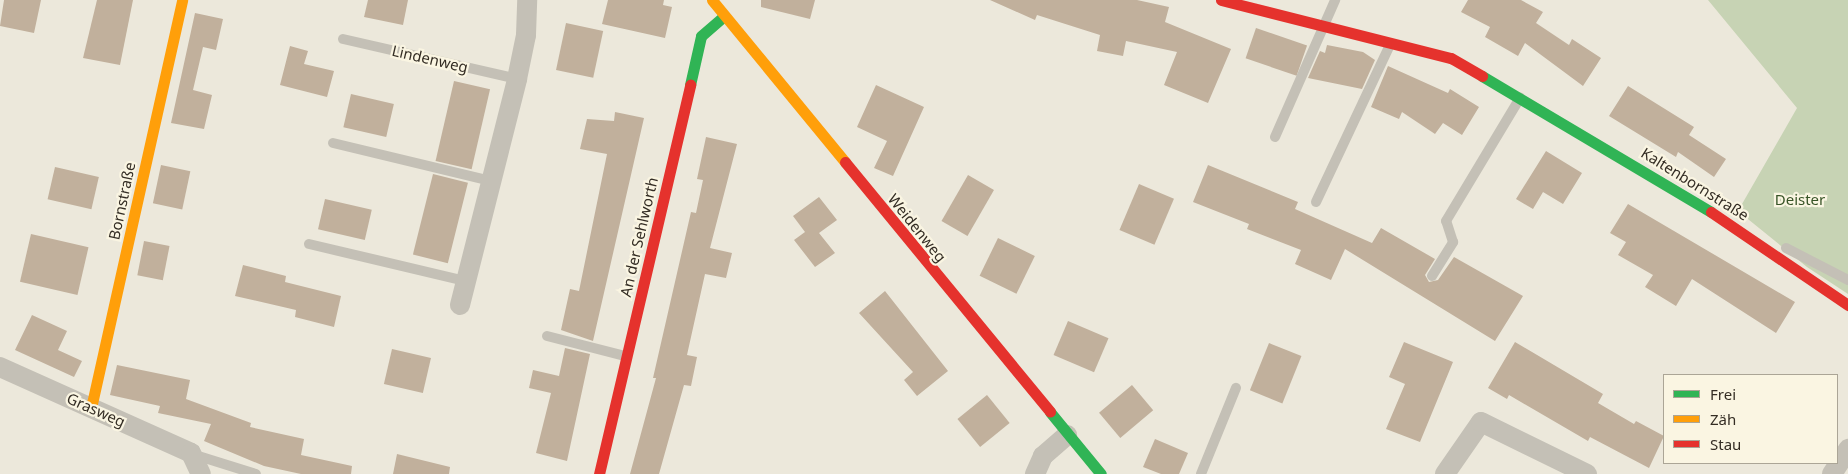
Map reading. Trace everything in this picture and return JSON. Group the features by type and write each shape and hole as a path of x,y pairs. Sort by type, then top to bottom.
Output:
{"street":[{"name":"Bornstraße","path":"91,408 182,0"},
{"path":"460,305 517,79 526,35 527,0"},
{"name":"Weidenweg","path":"712,0 1067,435 1101,474"},
{"name":"Kaltenbornstraße","path":"1221,0 1451,58 1521,97 1730,224 1848,304"},
{"name":"An der Sehlworth","path":"599,474 701,36 724,16"},
{"name":"Grasweg","path":"0,367 191,453"},
{"path":"1446,474 1481,422 1587,474"},
{"path":"1035,474 1043,456 1067,435"},
{"path":"1832,474 1848,449"},
{"path":"191,453 201,474"}],"lane":[{"path":"1275,137 1335,0"},
{"name":"Lindenweg","path":"343,38 517,79"},
{"path":"1316,202 1392,42"},
{"path":"1432,276 1453,242 1446,221 1521,97"},
{"path":"333,143 491,181"},
{"path":"1730,224 1848,280"},
{"path":"309,244 466,281"},
{"path":"547,336 626,357"},
{"path":"1201,474 1236,388"},
{"name":"Grasweg","path":"191,453 256,474"}],"green space":[{"name":"Deister","path":"1708,0 1848,0 1848,294 1807,267 1738,211 1797,108"}],"building":[{"path":"4,0 41,0 34,33 0,26"},
{"path":"97,0 133,0 120,65 83,58"},
{"path":"368,0 408,0 403,25 364,17"},
{"path":"608,0 664,0 663,5 672,7 665,38 602,24"},
{"path":"761,0 815,0 810,19 761,7"},
{"path":"990,0 1137,0 1169,7 1165,22 1231,49 1208,103 1164,85 1177,52 1126,41 1123,56 1097,51 1100,35 1037,15 1035,20"},
{"path":"1468,0 1521,0 1543,12 1536,23 1569,45 1572,39 1601,58 1583,86 1525,43 1518,56 1485,37 1490,27 1461,12"},
{"path":"195,13 223,19 216,50 203,47 193,90 212,95 204,129 171,123"},
{"path":"566,23 603,31 593,78 556,70"},
{"path":"1256,28 1307,46 1297,76 1246,58"},
{"path":"1327,45 1363,52 1375,60 1362,89 1308,78 1320,51 1325,53"},
{"path":"290,46 308,51 304,64 334,71 327,97 280,85"},
{"path":"1388,66 1448,93 1450,89 1479,107 1462,135 1443,123 1435,134 1402,112 1399,119 1371,107"},
{"path":"454,81 490,89 472,169 436,161"},
{"path":"876,85 924,107 893,176 874,168 887,141 857,127"},
{"path":"1628,86 1694,127 1689,135 1726,159 1714,177 1678,152 1676,157 1609,116"},
{"path":"351,94 394,104 386,137 343,127"},
{"path":"615,112 644,118 593,341 561,330 570,289 579,291 607,154 580,149 587,119 614,121"},
{"path":"706,137 737,144 710,248 732,253 726,278 705,274 687,355 697,357 691,386 684,385 659,474 630,474 656,378 653,378 691,212 696,213 703,180 697,179"},
{"path":"1546,151 1582,173 1563,204 1543,192 1533,209 1516,199"},
{"path":"161,165 190,171 182,209 153,203"},
{"path":"1208,165 1298,202 1295,209 1372,243 1381,228 1435,259 1425,275 1429,282 1438,280 1454,257 1523,296 1495,341 1345,249 1331,280 1295,264 1301,250 1247,229 1249,224 1193,202"},
{"path":"55,167 99,177 91,209 48,199"},
{"path":"433,174 468,183 448,263 413,255"},
{"path":"968,175 994,190 967,236 942,221"},
{"path":"1139,184 1174,199 1154,245 1119,230"},
{"path":"819,197 837,220 819,233 835,253 815,267 794,240 805,232 793,216"},
{"path":"325,199 372,210 365,240 318,229"},
{"path":"1628,204 1795,302 1776,333 1692,279 1676,306 1645,287 1653,275 1618,255 1626,242 1610,233"},
{"path":"31,234 88,247 77,295 20,282"},
{"path":"998,238 1035,256 1016,294 980,276"},
{"path":"144,241 170,246 163,280 137,275"},
{"path":"243,265 286,276 285,282 341,296 334,327 295,317 296,310 235,296"},
{"path":"885,291 948,371 917,396 904,380 913,372 859,313"},
{"path":"32,315 67,331 58,350 82,361 74,377 15,350"},
{"path":"1068,321 1109,338 1094,372 1054,355"},
{"path":"1404,342 1453,362 1420,442 1386,429 1405,384 1389,377"},
{"path":"1515,342 1603,394 1598,403 1634,424 1636,421 1663,435 1663,438 1649,468 1590,437 1588,441 1509,395 1507,399 1488,388"},
{"path":"1269,343 1301,356 1282,403 1250,390"},
{"path":"565,348 590,354 567,461 536,453 551,393 529,388 533,370 559,376"},
{"path":"392,349 431,358 423,393 384,384"},
{"path":"117,365 190,380 186,399 251,423 250,427 304,439 301,455 352,466 351,474 301,474 264,466 204,441 211,424 158,413 160,406 110,395"},
{"path":"1132,385 1153,410 1120,438 1099,413"},
{"path":"987,395 1010,423 980,447 957,419"},
{"path":"1155,439 1188,453 1179,474 1161,474 1143,467"},
{"path":"397,454 450,467 449,474 393,474"}],"traffic: fast":[{"path":"690,85 701,36 724,16"},
{"path":"1482,76 1711,212"},
{"path":"1050,412 1101,474"}],"traffic: slow":[{"path":"91,408 182,0"},
{"path":"712,0 845,162"}],"traffic: jam":[{"path":"1221,0 1451,58 1482,76"},
{"path":"599,474 690,85"},
{"path":"845,162 1050,412"},
{"path":"1711,212 1848,305"}]}
